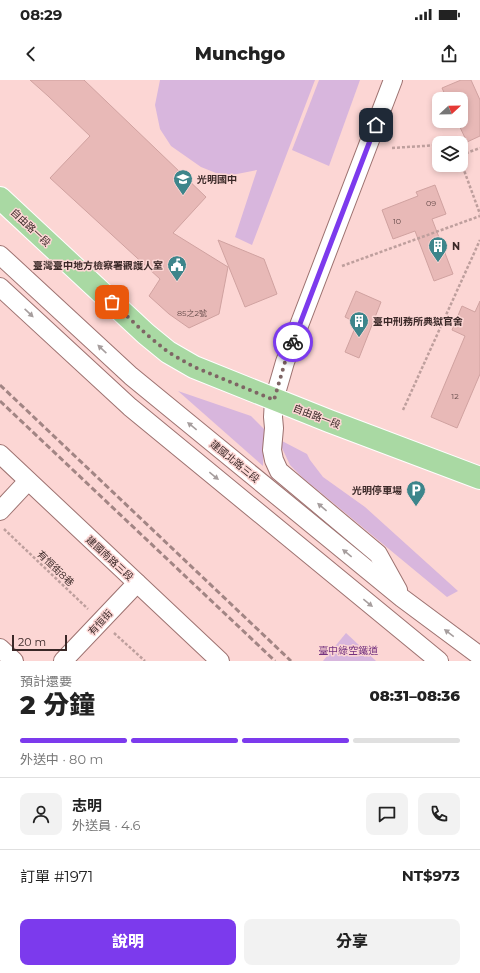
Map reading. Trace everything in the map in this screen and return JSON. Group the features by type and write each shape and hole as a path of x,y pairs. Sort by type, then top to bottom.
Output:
{"main road":[{"name":"自由路一段","path":"0,198 146,334 168,352 194,367 274,400 480,478"}],"street":[{"path":"393,80 285,362 274,400 272,450 274,460 279,471 378,554 402,598"},
{"name":"建國北路三段","path":"0,255 131,376 402,598 480,656"},
{"path":"0,287 130,407 439,661"},
{"name":"建國南路三段","path":"0,454 220,661"},
{"path":"0,511 28,481"},
{"name":"有恒街","path":"63,661 137,583"},
{"path":"0,648 14,661"}],"path":[{"path":"392,148 432,145"},
{"path":"468,152 480,148"},
{"path":"342,266 480,215 465,172"},
{"path":"402,410 480,240"},
{"name":"有恒街8巷","path":"0,525 145,661"}],"green space":[{"path":"160,80 315,80 252,245 235,237 257,170 232,175 216,173 201,167 171,146 160,129 155,105"},
{"path":"319,80 360,80 329,166 292,150"},
{"path":"178,391 251,416 264,429 263,466"},
{"path":"282,441 307,454 323,477 365,507 458,591 447,597 303,478 290,465 282,448"},
{"name":"臺中綠空鐵道","path":"346,633 376,661 323,661"}],"building":[{"path":"30,80 84,80 206,197 173,233 228,267 219,314 189,328 169,314 149,296 160,279 50,178 90,136"},
{"path":"461,80 471,80 480,100 480,136 468,142 468,136 464,136 460,128 468,128 468,92 444,92 442,88"},
{"path":"435,185 446,214 432,219 453,274 434,281 415,231 393,239 382,210 418,196 416,192"},
{"path":"218,240 264,259 277,294 245,307"},
{"name":"臺中刑務所典獄官舍","path":"356,291 381,302 359,358 345,352 357,323 345,317"},
{"path":"480,301 480,374 457,428 431,417 465,336 452,330 462,306 475,312"}],"railway":[{"path":"0,385 291,661"},
{"path":"0,401 275,661"}],"way so far":[{"path":"112,302 146,334 168,352 194,367 274,400 285,362 293,342"}],"place":[{"name":"光明國中","path":"183,196"},
{"name":"N","path":"438,263"},
{"name":"臺灣臺中地方檢察署觀護人室","path":"177,282"},
{"name":"臺中刑務所典獄官舍","path":"359,338"},
{"name":"光明停車場","path":"416,507"}],"route":[{"path":"293,342 376,125"}]}
